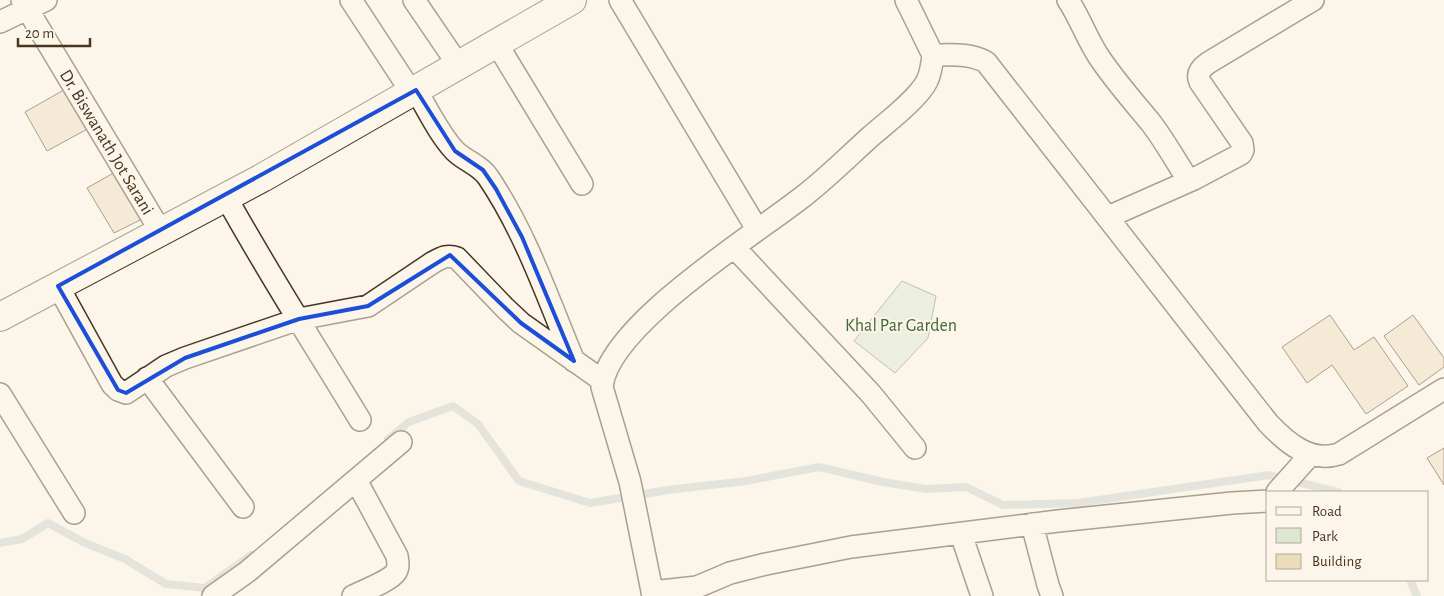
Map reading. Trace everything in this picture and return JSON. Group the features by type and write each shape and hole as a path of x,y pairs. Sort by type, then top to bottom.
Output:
{"street":[{"path":"351,0 455,151 483,170 496,189 522,237 574,360"},
{"path":"414,0 459,66"},
{"path":"0,317 226,197 572,0"},
{"path":"620,0 757,229"},
{"path":"906,0 933,55 927,82 916,95 806,194 757,229 658,306 614,356 605,372 602,388 630,482 653,594 697,587 730,573 852,547 1032,524 1232,503 1266,502"},
{"path":"1068,0 1088,41 1132,102 1159,134 1189,181"},
{"path":"1108,217 1189,181 1238,156 1243,150 1242,143 1200,82 1199,72 1208,62 1313,0"},
{"path":"0,22 32,3"},
{"name":"Dr. Biswanath Jot Sarani","path":"32,3 161,232"},
{"path":"497,44 582,184"},
{"path":"933,55 965,55 977,57 986,62 1268,423 1288,443 1310,454 1326,457 1339,454 1444,388"},
{"path":"226,197 259,257 360,420"},
{"path":"734,247 871,394 915,448"},
{"path":"58,286 115,388 126,393 166,366 185,358 299,319 368,306 437,260 450,255 457,258 521,323 603,380"},
{"path":"147,378 243,507"},
{"path":"0,394 74,513"},
{"path":"220,594 401,442"},
{"path":"1279,491 1310,454"},
{"path":"353,596 390,578 396,572 398,564 397,556 356,480"},
{"path":"1032,524 1052,596"},
{"path":"961,534 982,596"}],"highlighted area":[{"path":"416,90 455,151 483,170 496,189 522,237 574,361 521,323 450,255 368,306 299,319 185,358 126,393 118,390 58,286"}],"green space":[{"name":"Khal Par Garden","path":"902,281 936,296 928,338 895,373 854,341"}],"building":[{"path":"69,87 91,127 47,151 25,112"},
{"path":"117,171 144,218 114,233 87,188"},
{"path":"1330,315 1354,350 1374,337 1408,386 1366,414 1332,365 1307,383 1282,347"},
{"path":"1413,315 1444,358 1444,367 1419,385 1384,336"},
{"path":"1444,448 1444,485 1427,458"}],"waterway":[{"path":"388,439 409,422 453,406 478,424 519,481 590,503 668,490 746,481 819,467 883,482 926,489 966,487 1003,505 1078,503 1269,475 1334,491"},
{"path":"0,543 22,539 48,523 85,543 125,559 166,584 205,588 251,555"},
{"path":"1410,581 1417,596"}]}
